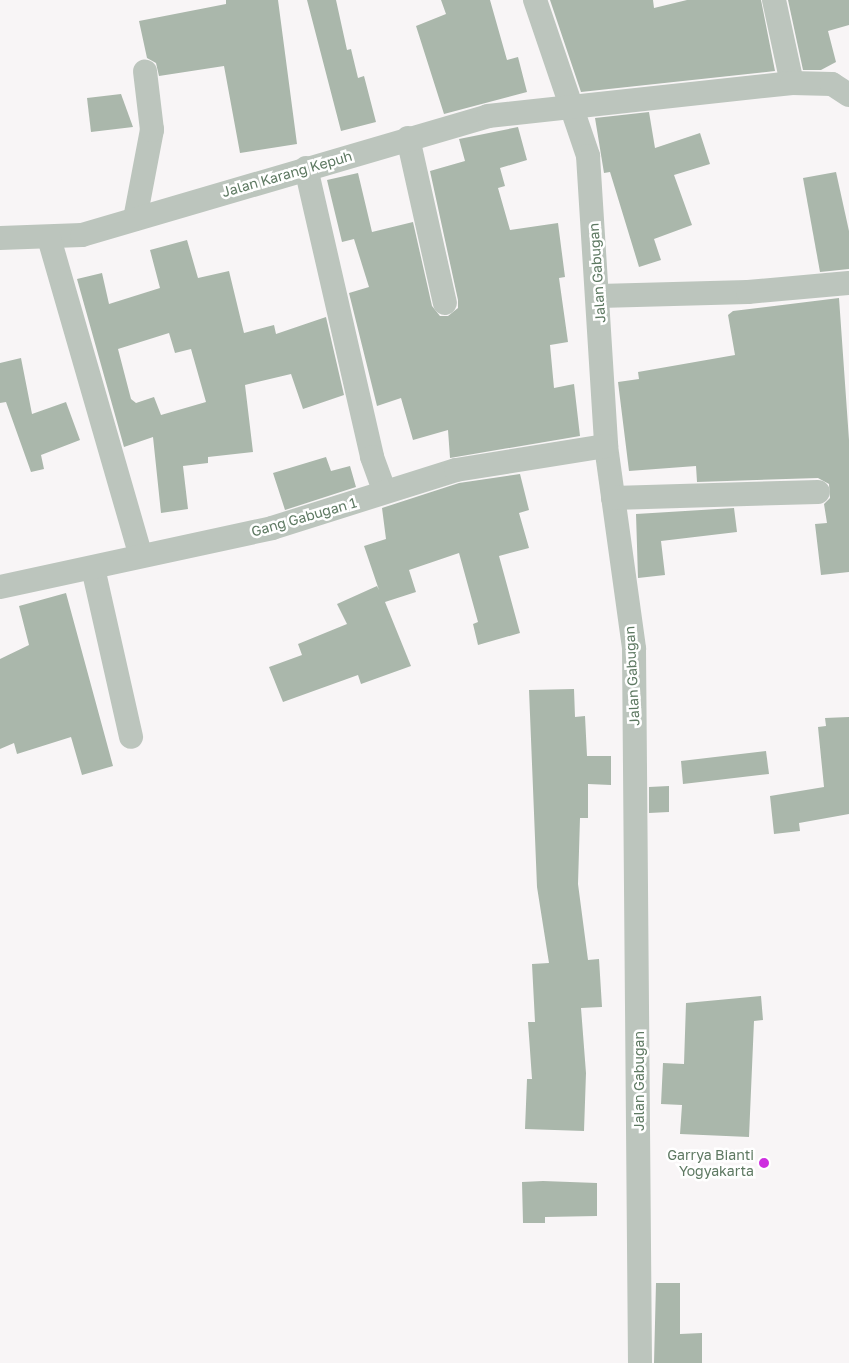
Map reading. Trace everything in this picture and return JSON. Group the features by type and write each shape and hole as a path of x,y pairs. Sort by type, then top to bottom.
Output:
{"street":[{"name":"Jalan Gabugan","path":"535,0 574,106 588,156 599,296 606,446 634,649 640,1363"},
{"path":"774,0 792,84"},
{"path":"135,219 152,130 145,71"},
{"name":"Jalan Karang Kepuh","path":"0,238 49,238 82,235 488,116 792,84 832,84 849,95"},
{"path":"408,138 445,304"},
{"path":"306,168 372,457 384,490"},
{"path":"49,238 141,556"},
{"path":"599,296 748,292 849,283"},
{"name":"Gang Gabugan 1","path":"0,587 272,528 384,490 456,470 606,446"},
{"path":"613,498 818,492"},
{"path":"92,568 131,737"}],"building":[{"path":"226,0 278,0 297,144 240,153 224,66 159,76 156,63 147,58 139,21 226,4"},
{"path":"307,0 336,0 347,50 351,49 358,78 364,76 376,122 341,131"},
{"path":"441,0 490,0 507,60 518,57 527,92 444,114 416,26 446,14"},
{"path":"550,0 653,0 654,8 687,0 761,0 775,71 581,92"},
{"path":"788,0 849,0 849,25 828,31 836,62 821,70 803,70"},
{"path":"121,94 133,127 91,132 87,98"},
{"path":"649,112 655,148 700,133 710,164 674,175 692,225 654,239 661,260 639,267 610,172 604,173 595,118"},
{"path":"518,127 527,160 500,168 505,186 498,188 510,230 558,223 565,277 559,278 568,342 550,345 554,388 574,384 580,436 450,458 448,430 413,440 401,398 377,406 349,293 369,287 354,239 342,242 327,180 358,173 372,232 413,222 432,306 440,316 448,316 458,308 458,300 430,171 465,161 459,139"},
{"path":"836,172 849,231 849,269 820,272 803,178"},
{"path":"187,240 198,278 229,271 244,333 274,325 276,334 326,317 344,395 303,409 291,374 245,385 253,452 208,457 208,463 183,466 188,509 161,513 153,437 124,447 77,279 102,273 109,304 160,288 150,250","holes":["169,333 175,353 191,349 206,402 161,415 154,397 136,403 131,399 118,349"]},
{"path":"839,298 849,440 849,572 821,575 815,524 827,523 824,504 830,498 829,484 818,478 697,482 696,466 629,471 618,382 639,379 638,372 735,355 728,315 733,311"},
{"path":"21,358 32,414 66,402 80,440 41,455 44,469 31,472 6,402 0,403 0,363"},
{"path":"326,457 331,471 350,466 356,487 285,510 273,473"},
{"path":"520,474 529,510 519,513 529,548 499,556 520,633 478,645 473,624 478,622 459,553 409,570 416,592 385,602 411,666 361,684 358,675 283,702 269,667 302,655 298,644 347,624 337,604 377,586 379,590 364,546 386,539 382,508 459,483"},
{"path":"734,508 737,532 661,541 665,575 638,578 636,514"},
{"path":"66,593 113,766 82,775 71,737 17,754 14,743 0,749 0,659 29,645 19,606"},
{"path":"574,689 575,717 585,716 587,756 611,756 611,785 588,784 588,818 580,818 578,884 588,960 599,959 602,1007 581,1008 586,1073 584,1131 525,1129 527,1079 532,1079 528,1022 535,1022 532,964 549,963 537,887 529,690"},
{"path":"849,717 849,814 799,823 800,831 774,834 770,796 824,787 818,727 826,726 825,718"},
{"path":"766,751 769,774 683,784 681,761"},
{"path":"669,786 669,812 649,813 649,787"},
{"path":"761,996 763,1020 754,1021 749,1137 680,1134 682,1105 661,1104 663,1063 684,1064 686,1003"},
{"path":"522,1182 597,1183 597,1216 545,1217 545,1223 523,1223"},
{"path":"656,1283 680,1283 680,1334 702,1333 702,1363 654,1363"}],"place":[{"name":"Garrya Bianti Yogyakarta","path":"764,1163"}]}
